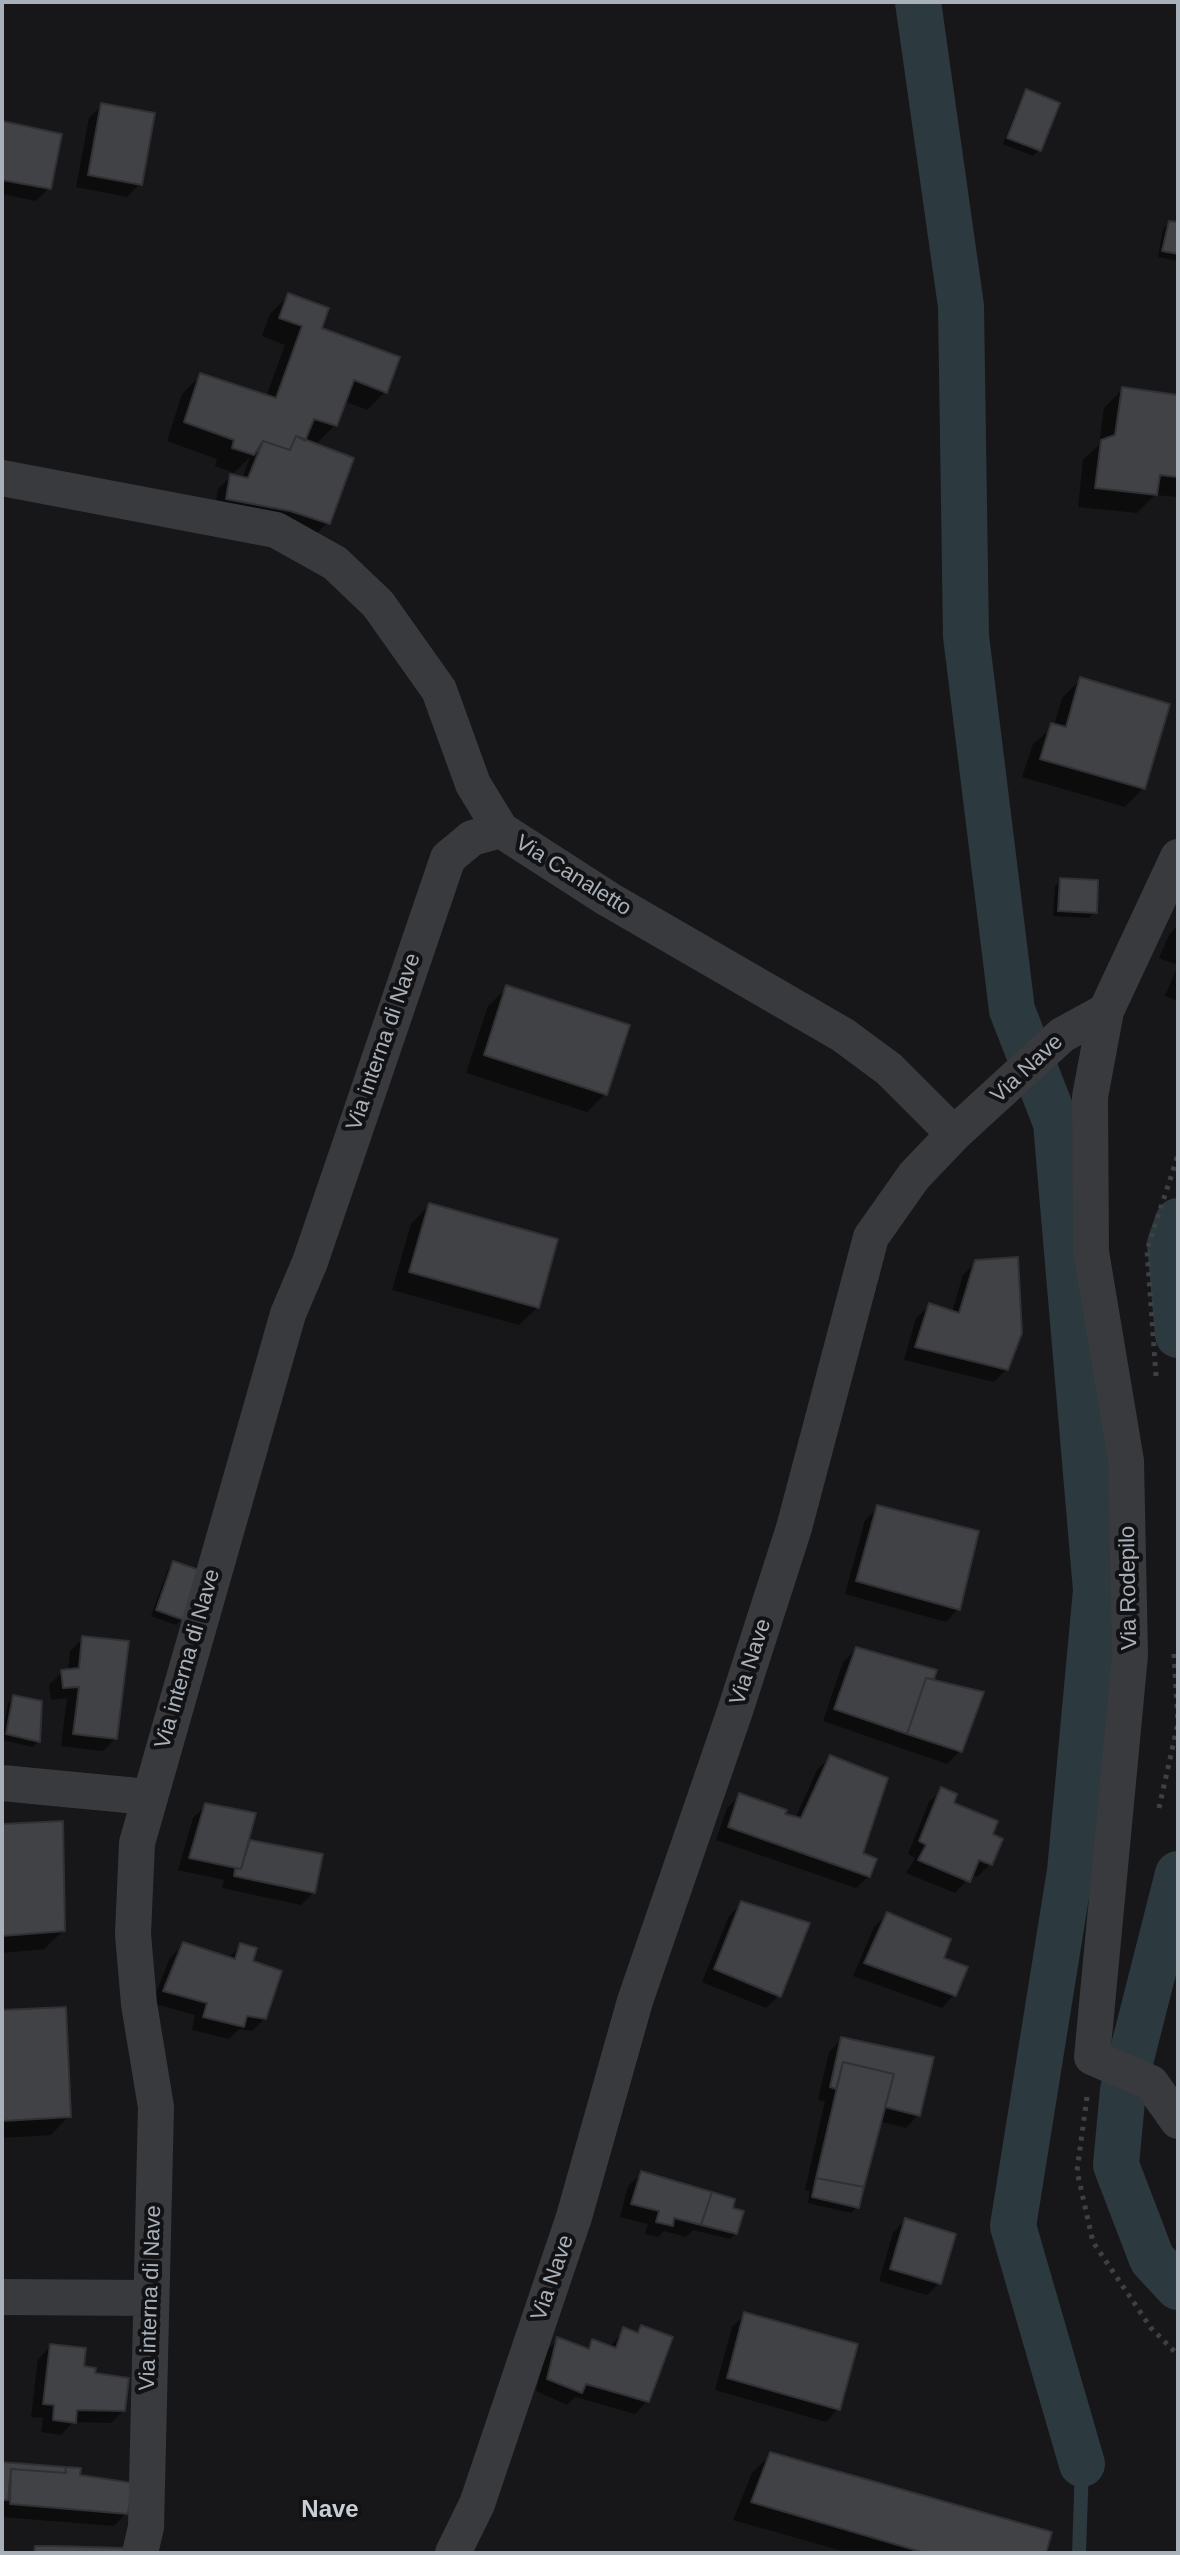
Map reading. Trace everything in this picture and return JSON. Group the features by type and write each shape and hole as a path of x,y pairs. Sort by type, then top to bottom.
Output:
{"street":[{"name":"Via Canaletto","path":"2,478 276,530 335,563 378,604 439,690 473,784 501,830 608,899 843,1035 889,1069 954,1134"},
{"name":"Via interna di Nave","path":"140,2553 146,2527 156,2107 139,2004 133,1934 137,1843 288,1314 310,1262 448,858 472,838 501,830"},
{"path":"1106,1011 1178,857"},
{"name":"Via Nave","path":"453,2553 477,2504 574,2217 635,2001 785,1556 871,1237 914,1176 954,1134 1004,1092 1062,1035 1106,1011"},
{"name":"Via Rodepilo","path":"1103,2063 1130,1655 1126,1461 1091,1252 1090,1097 1106,1011"},
{"path":"2,1783 148,1797"},
{"path":"1103,2063 1151,2083 1178,2121"},
{"path":"2,2297 151,2298"}],"path":[{"path":"1103,2063 1077,2171 1093,2242 1151,2328 1178,2355"}],"building":[{"path":"1026,89 1060,103 1041,151 1007,138"},
{"path":"101,103 155,113 142,185 88,175"},
{"path":"2,121 62,134 51,189 2,180"},
{"path":"1169,221 1178,222 1178,254 1162,251"},
{"path":"288,293 329,308 322,328 400,357 387,393 354,380 337,426 314,419 305,441 296,436 290,450 263,441 254,455 232,448 234,440 184,422 200,373 276,398 302,326 279,318"},
{"path":"1122,387 1178,395 1178,477 1160,475 1157,495 1095,488 1101,440 1115,435"},
{"path":"296,436 354,458 330,524 290,511 226,499 230,474 248,478 263,441 290,450"},
{"path":"1080,677 1170,704 1145,789 1040,759 1051,723 1066,727"},
{"path":"1060,878 1098,880 1097,913 1058,911"},
{"path":"506,985 630,1025 607,1095 484,1055"},
{"path":"429,1203 558,1239 539,1308 409,1272"},
{"path":"1018,1257 1022,1333 1008,1370 915,1347 929,1303 959,1313 975,1260"},
{"path":"877,1505 979,1531 960,1610 856,1581"},
{"path":"173,1561 202,1571 184,1620 156,1610"},
{"path":"82,1636 129,1641 117,1739 73,1734 79,1687 63,1688 61,1670 79,1668"},
{"path":"856,1647 937,1670 934,1679 926,1678 907,1734 834,1709"},
{"path":"926,1678 984,1692 962,1752 907,1734"},
{"path":"13,1695 42,1701 40,1742 6,1734"},
{"path":"830,1755 888,1778 863,1853 877,1859 870,1877 728,1827 739,1793 801,1818"},
{"path":"941,1787 957,1794 954,1803 998,1821 993,1834 1003,1839 992,1865 979,1860 970,1882 918,1860 926,1845 919,1841"},
{"path":"205,1803 256,1813 241,1869 189,1858"},
{"path":"63,1821 65,1931 2,1936 2,1824"},
{"path":"250,1840 323,1854 315,1893 234,1876 235,1869 241,1869"},
{"path":"741,1901 810,1923 781,1997 714,1969"},
{"path":"887,1912 951,1939 944,1958 968,1967 956,1996 864,1963"},
{"path":"183,1942 235,1959 240,1943 257,1948 253,1961 282,1971 266,2019 247,2016 244,2027 203,2017 207,2003 163,1991"},
{"path":"66,2007 71,2117 2,2121 2,2010"},
{"path":"841,2037 934,2057 920,2116 885,2107 894,2074 843,2062 836,2089 830,2087"},
{"path":"843,2062 894,2074 864,2187 816,2178"},
{"path":"641,2171 712,2192 701,2225 674,2218 673,2226 656,2222 659,2211 631,2204"},
{"path":"816,2178 864,2187 859,2208 812,2197"},
{"path":"712,2192 735,2199 733,2208 744,2211 737,2234 701,2225"},
{"path":"905,2218 956,2234 941,2284 890,2269"},
{"path":"744,2312 858,2344 840,2410 727,2378"},
{"path":"641,2325 673,2337 649,2402 586,2384 582,2393 547,2379 557,2337 589,2349 592,2339 616,2348 623,2327 638,2333"},
{"path":"50,2344 86,2348 84,2366 96,2368 95,2373 129,2378 125,2411 77,2410 76,2423 53,2420 54,2405 43,2404"},
{"path":"770,2452 1052,2532 1046,2553 925,2553 751,2502"},
{"path":"2,2462 65,2467 66,2473 11,2469 8,2500 2,2500"},
{"path":"65,2467 81,2468 80,2475 133,2483 128,2514 10,2504 11,2469 66,2473"},
{"path":"35,2546 125,2548 124,2553 34,2553"}],"waterway":[{"path":"918,2 961,306 966,636 1012,1010 1056,1123 1096,1590 1070,1871 1013,2226 1082,2464"},
{"path":"1178,1221 1170,1244 1178,1335"},
{"path":"1178,1874 1123,2090 1116,2165 1152,2259 1178,2287"},
{"path":"1079,2553 1082,2464"}],"district":[{"name":"Nave","path":"330,2510"}]}
